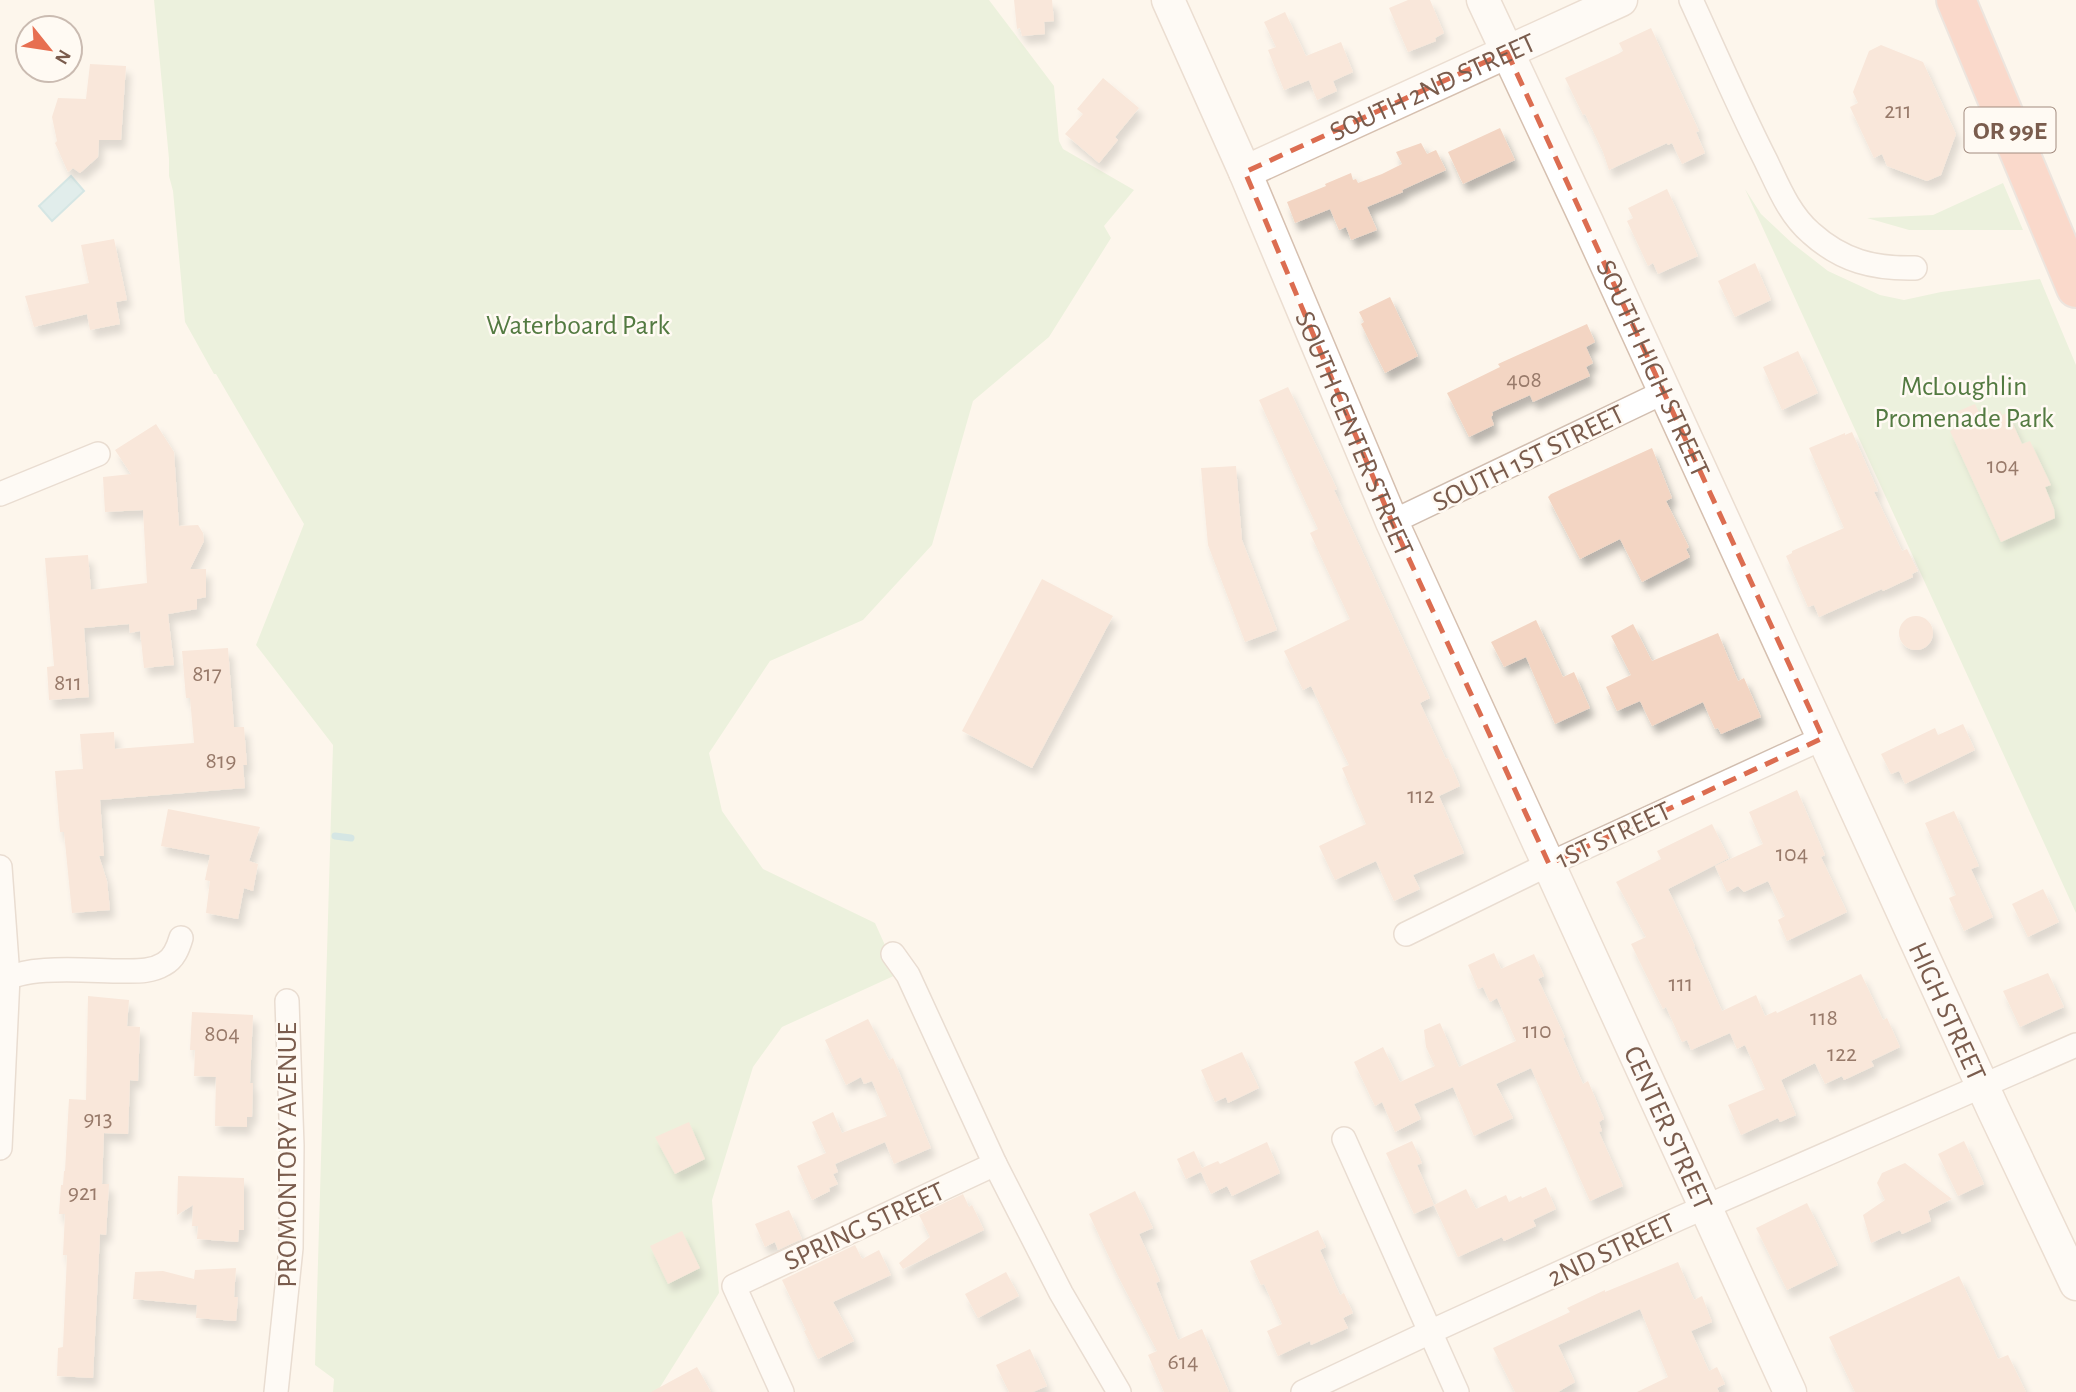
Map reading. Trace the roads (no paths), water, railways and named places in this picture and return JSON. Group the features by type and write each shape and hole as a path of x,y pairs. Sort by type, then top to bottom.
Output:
{"highway":[{"name":"OR 99E","path":"1956,0 2076,288"}],"street":[{"name":"SOUTH CENTER STREET","path":"1168,0 1245,172 1392,522 1549,864"},
{"name":"SOUTH HIGH STREET","path":"1483,0 1823,738"},
{"name":"SOUTH 2ND STREET","path":"1245,172 1621,0"},
{"path":"1691,0 1756,141 1800,222 1829,247 1865,264 1914,268"},
{"name":"SOUTH 1ST STREET","path":"1392,522 1664,392"},
{"path":"0,494 98,454"},
{"name":"1ST STREET","path":"1406,934 1549,864 1823,738"},
{"name":"HIGH STREET","path":"1823,738 2076,1284"},
{"name":"CENTER STREET","path":"1549,864 1790,1392"},
{"path":"0,866 4,980 0,1148"},
{"path":"4,980 37,971 146,971 166,963 177,951 181,938"},
{"path":"893,954 908,975 995,1164 1060,1293 1119,1392"},
{"name":"PROMONTORY AVENUE","path":"276,1392 291,1248 292,1146 288,1001"},
{"name":"2ND STREET","path":"1303,1392 1705,1207 2076,1045"},
{"path":"1344,1139 1457,1392"},
{"name":"SPRING STREET","path":"782,1392 734,1286 995,1164"}],"water":[{"path":"71,176 84,191 52,221 39,206"}],"waterway":[{"path":"335,836 351,838"}],"park label":[{"name":"Waterboard Park","path":"578,324"},
{"name":"McLoughlin Promenade Park","path":"1964,401"}]}
